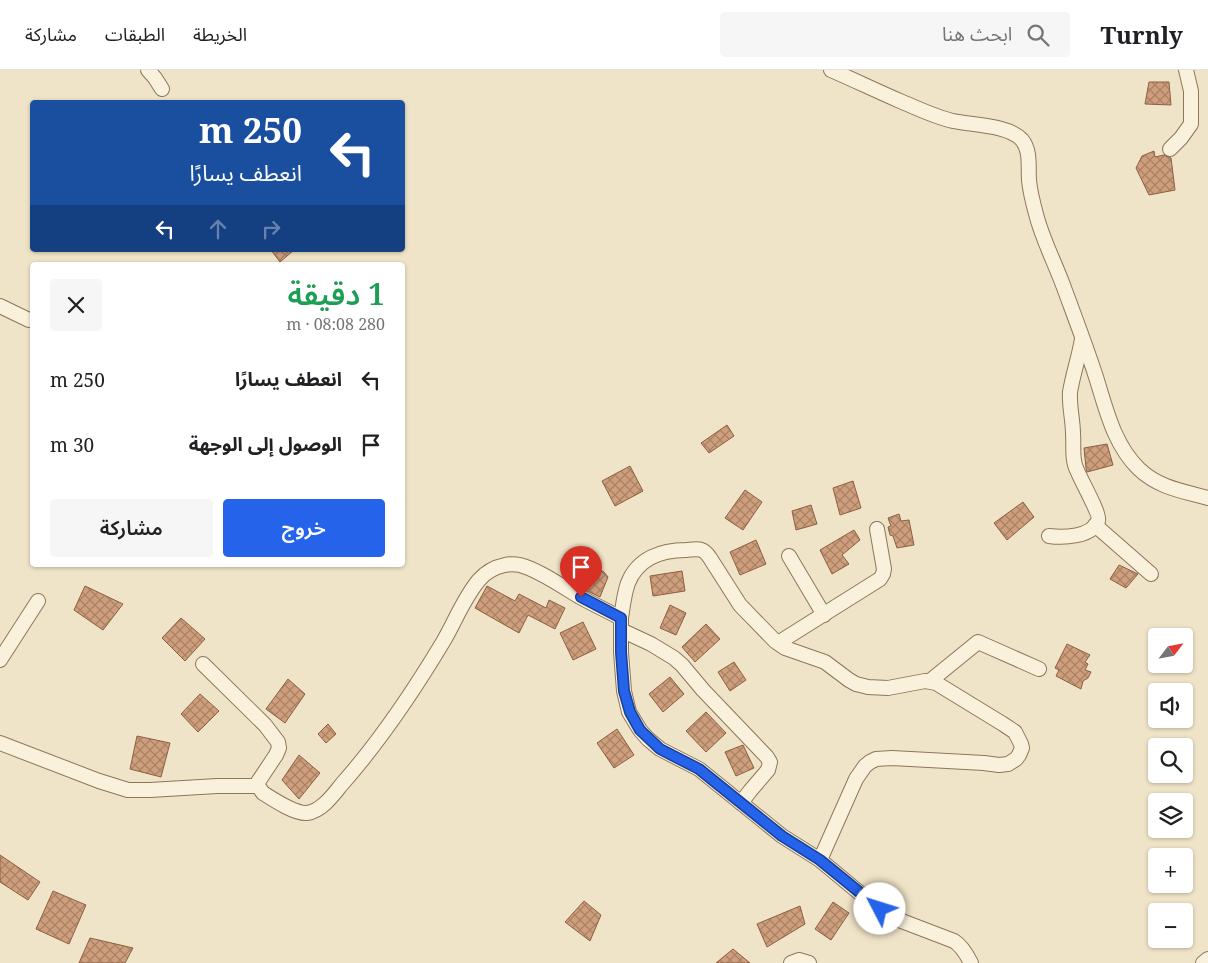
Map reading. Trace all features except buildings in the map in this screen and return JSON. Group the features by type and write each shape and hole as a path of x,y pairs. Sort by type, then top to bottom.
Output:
{"street":[{"path":"148,70 156,78 162,89"},
{"path":"831,70 930,113 954,121 996,128 1016,136 1022,141 1028,155 1029,180 1036,217 1083,338 1110,422 1117,437 1132,462 1155,482 1166,487 1208,498"},
{"path":"1170,149 1191,124 1191,91 1186,70"},
{"path":"0,306 29,320"},
{"path":"1049,536 1058,538 1078,536 1096,525 1099,519 1073,460 1070,392 1083,338"},
{"path":"1096,525 1151,574"},
{"path":"778,643 877,582 884,572 884,566 876,530"},
{"path":"820,860 856,779 865,766 876,759 892,758 984,763 999,766 1016,760 1019,755 1022,748 1017,735 1010,728 936,683 920,681 888,688 862,685 849,680 825,662 791,651 778,643 740,605 708,555 701,549 666,552 645,560 637,568 628,584 621,624 621,661 624,691 630,712 640,730 660,749 699,769 782,836 820,860 889,916 958,944 966,952 971,963"},
{"path":"789,556 824,615"},
{"path":"203,664 265,726 278,742 279,748 276,755 258,782 262,794 290,808 305,813 310,812 321,807 360,763 400,709 444,641 469,592 481,578 497,568 518,564 552,580 581,597 682,665 770,762 768,770 741,803"},
{"path":"0,660 38,601"},
{"path":"930,682 978,642 1039,669"},
{"path":"0,743 98,781 128,790 258,786"},
{"path":"791,963 799,960 809,963"},
{"path":"1203,963 1208,960"}],"route":[{"path":"581,597 621,618 622,679 626,703 640,730 648,739 660,749 699,769 782,836 820,860 880,909"}]}
